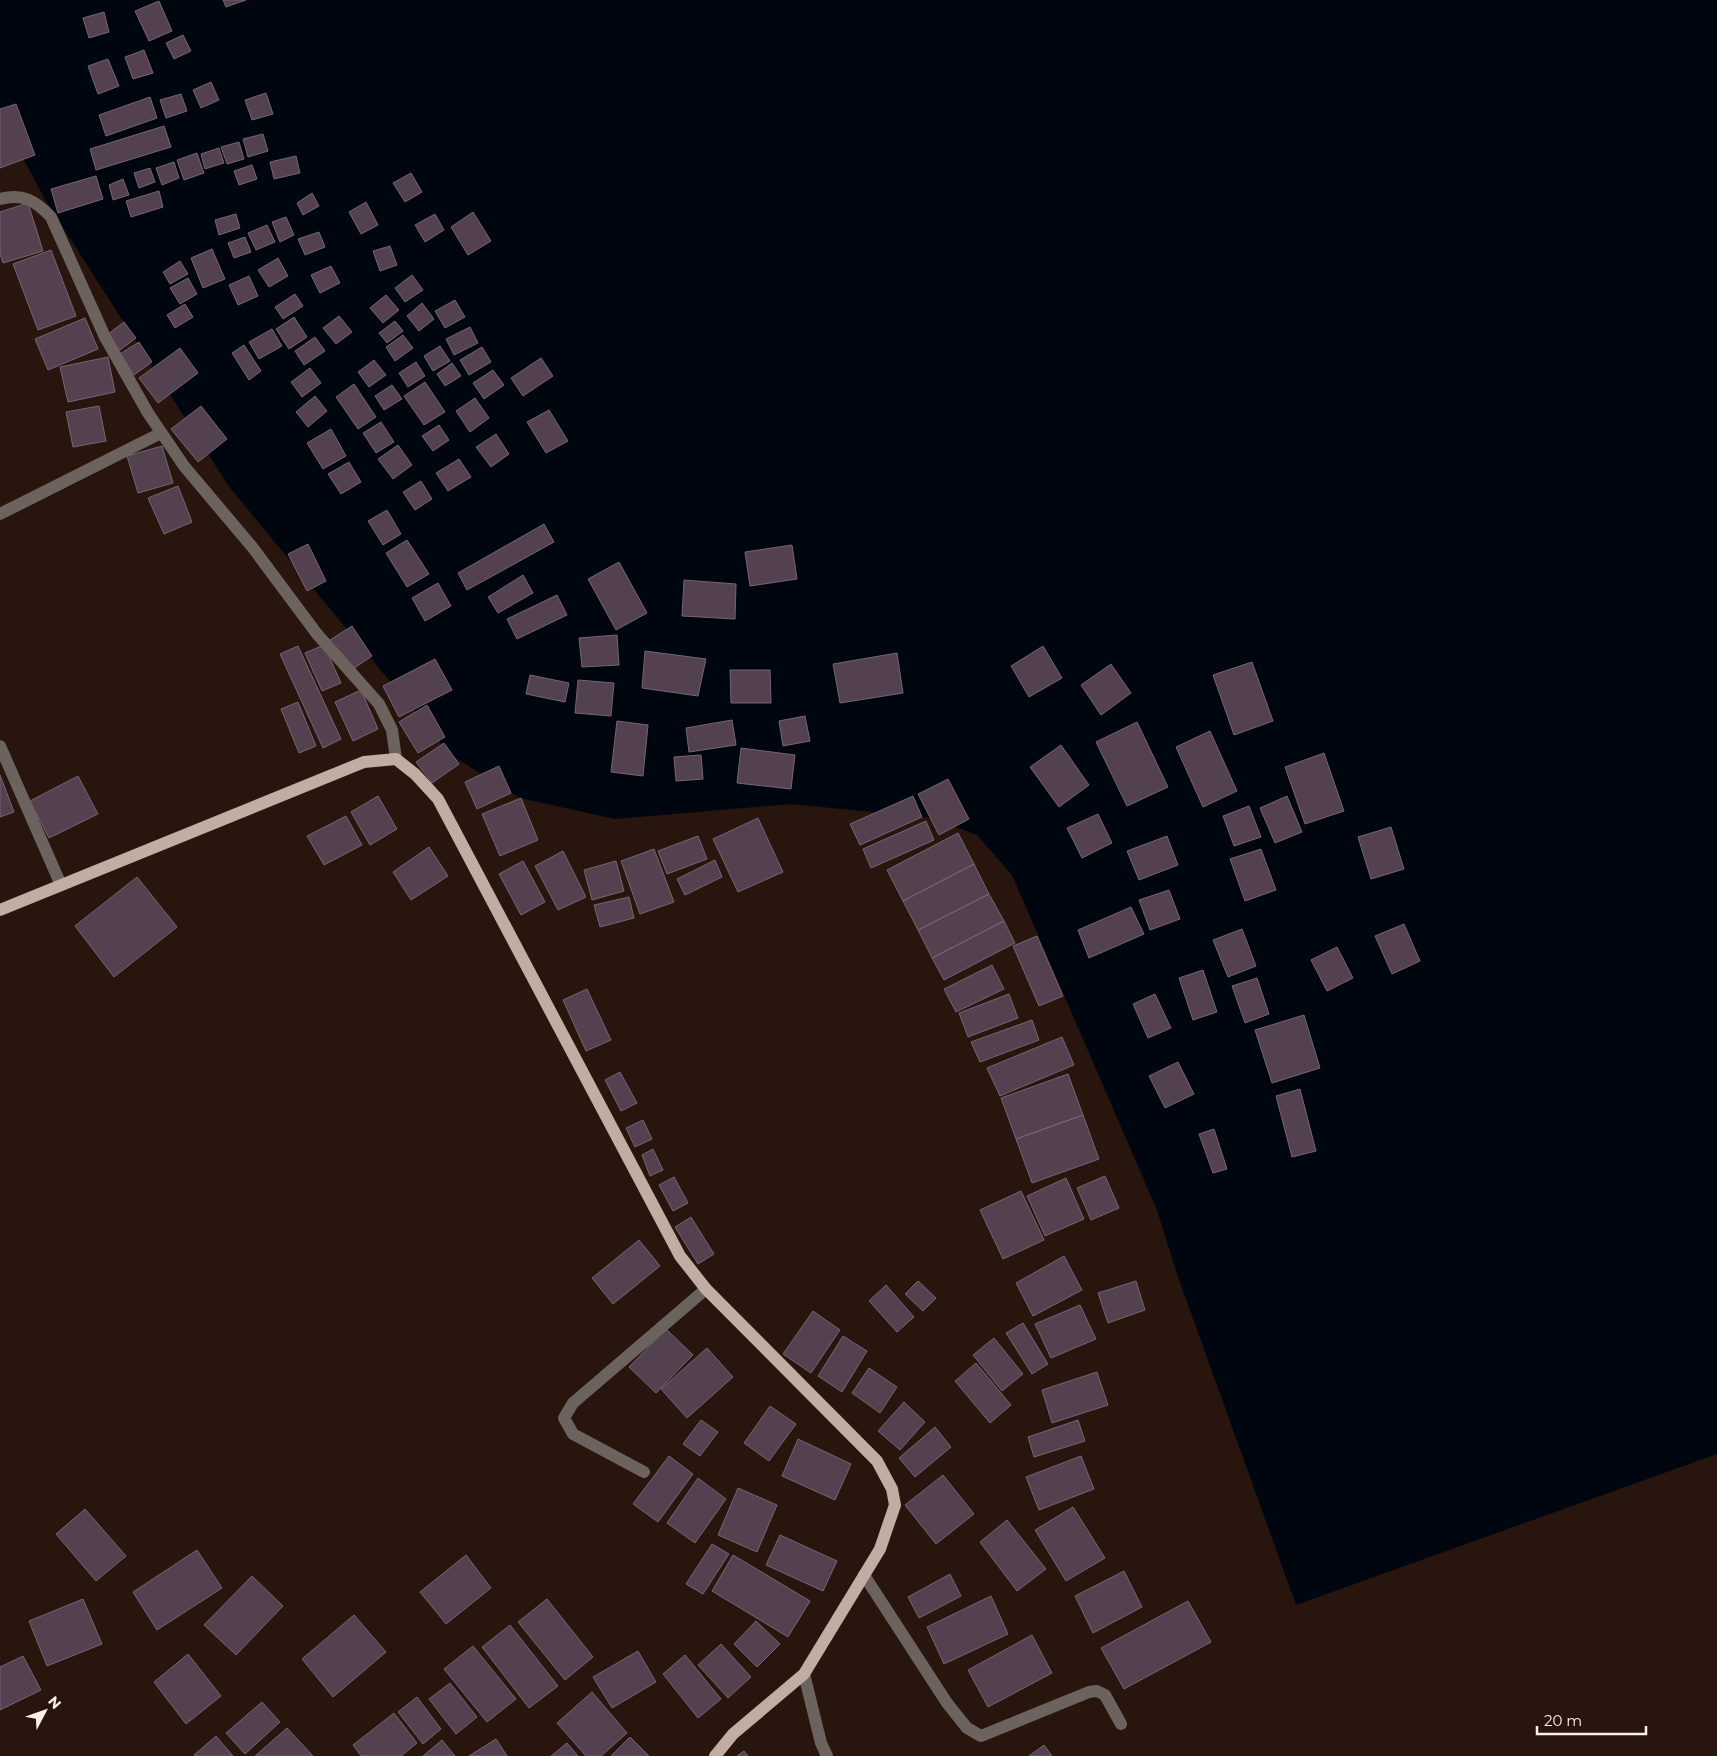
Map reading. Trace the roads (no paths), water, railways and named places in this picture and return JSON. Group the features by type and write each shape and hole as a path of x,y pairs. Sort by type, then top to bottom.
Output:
{"main road":[{"path":"0,910 364,762 396,759 415,774 438,799 680,1256 706,1289 878,1461 892,1489 895,1505 880,1549 804,1674 733,1734 715,1756"}],"street":[{"path":"0,199 14,195 38,203 51,218 105,337 148,413 184,466 253,548 317,634 379,704 392,730 396,759"},
{"path":"0,514 161,433"},
{"path":"0,746 61,885"},
{"path":"644,1472 574,1434 564,1418 573,1403 706,1289"},
{"path":"864,1575 947,1703 973,1733 981,1736 1089,1692 1097,1691 1105,1695 1121,1724"},
{"path":"804,1674 821,1743 827,1756"}]}
